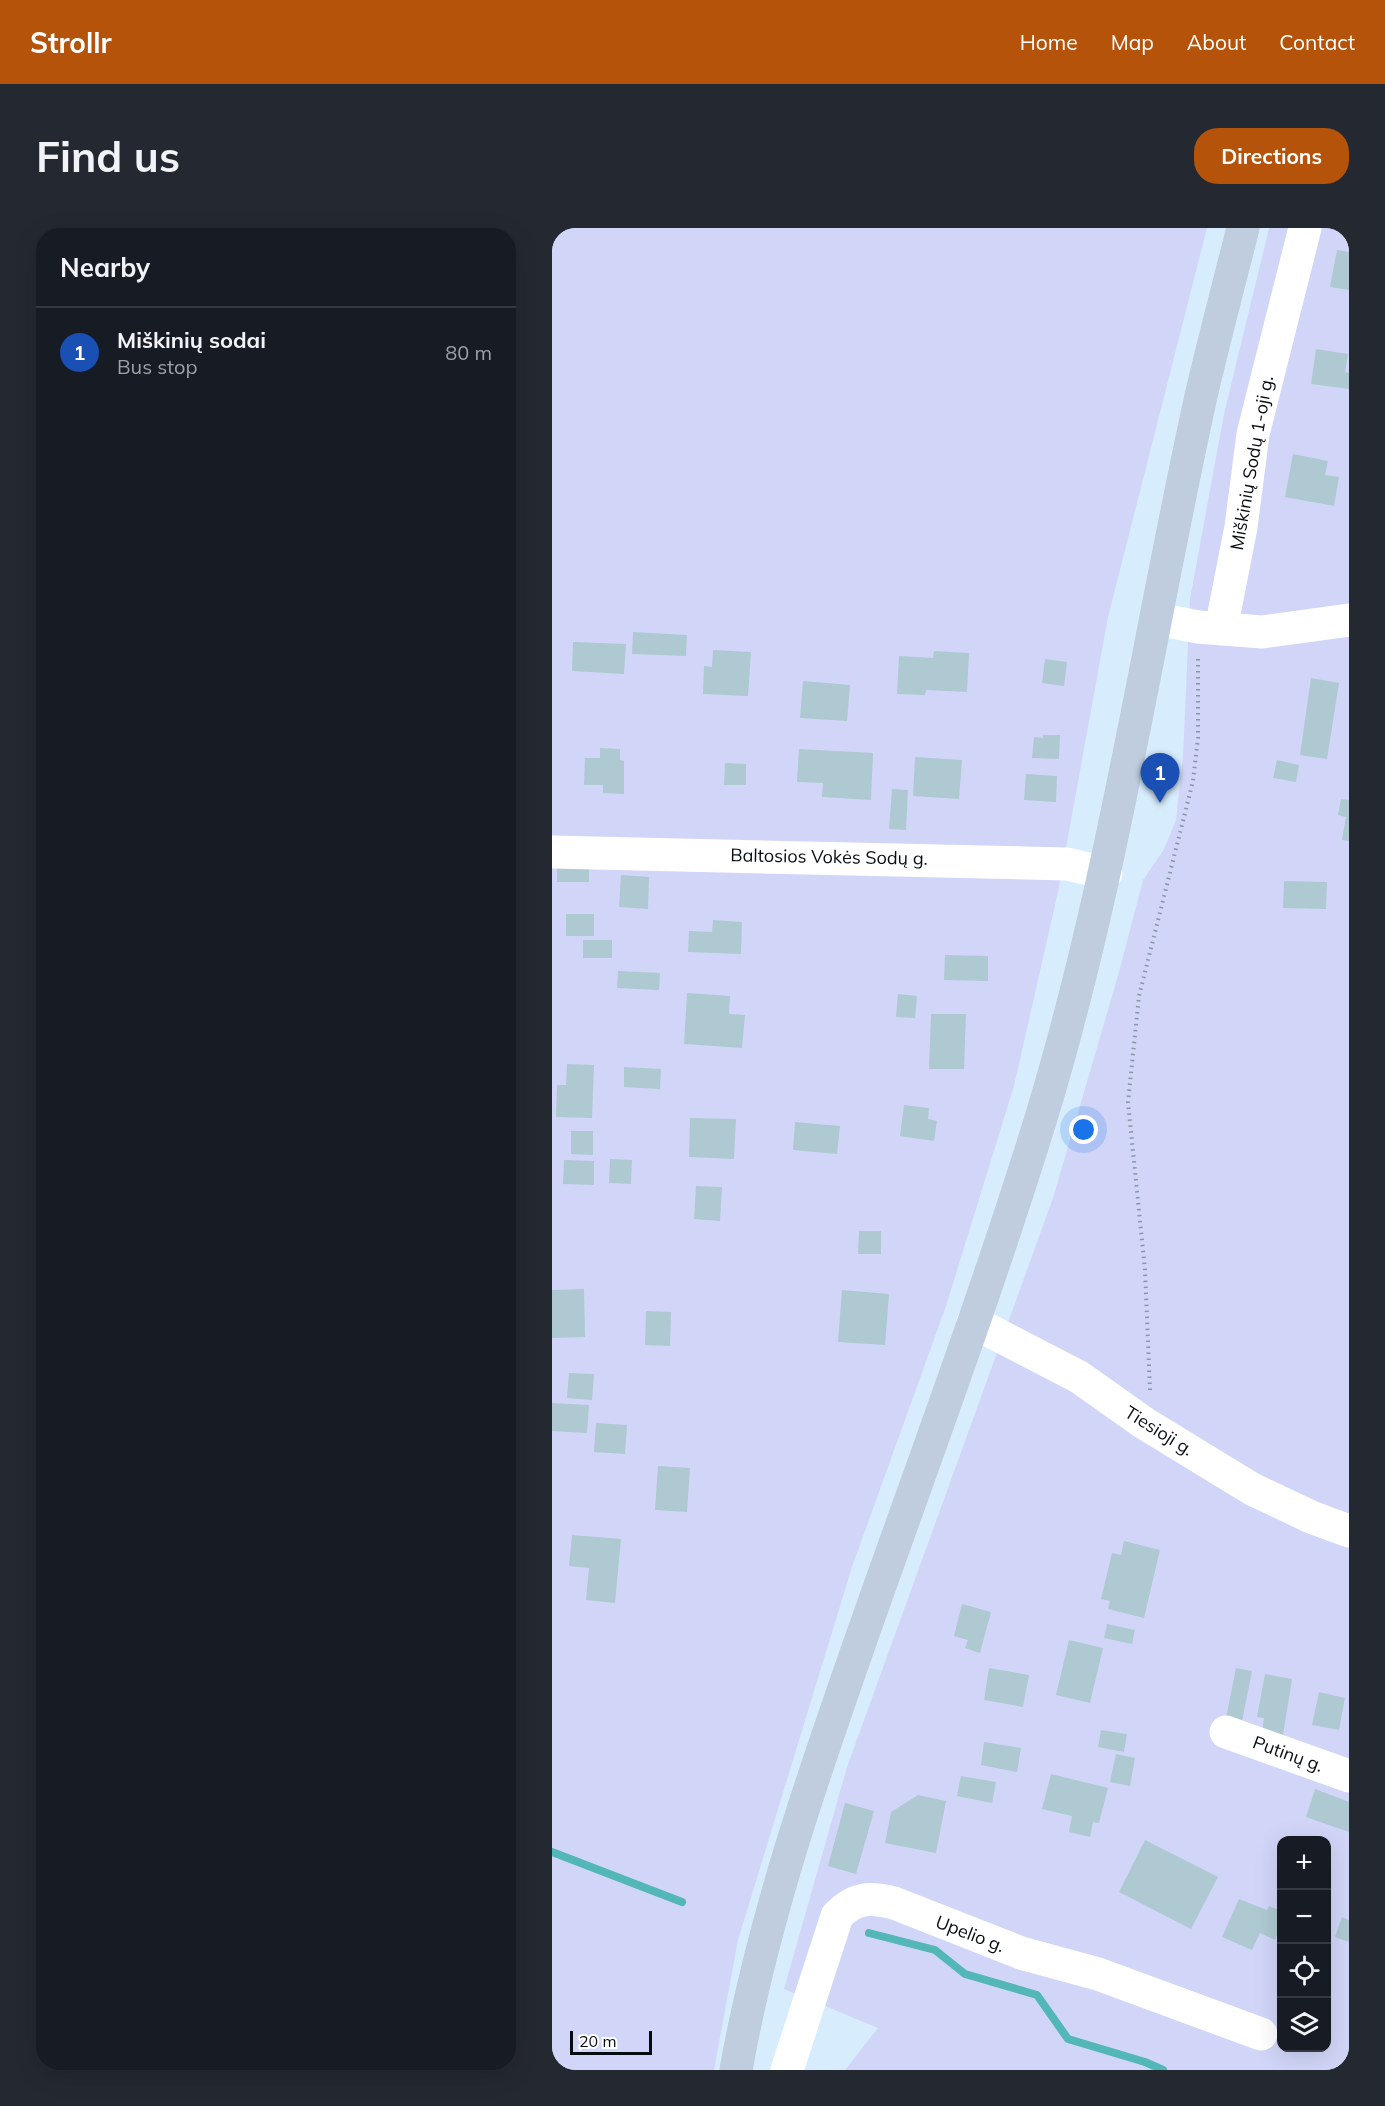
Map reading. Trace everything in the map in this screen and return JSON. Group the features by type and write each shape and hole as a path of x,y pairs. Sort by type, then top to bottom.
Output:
{"main road":[{"path":"736,2070 763,1945 792,1840 973,1322 1044,1108 1074,1002 1106,873 1202,395 1243,228"}],"street":[{"name":"Miškinių Sodų 1-oji g.","path":"1210,628 1241,527 1253,434 1305,228"},
{"path":"1157,619 1210,628 1262,632 1349,620"},
{"name":"Baltosios Vokės Sodų g.","path":"552,852 1067,864 1106,873"},
{"name":"Tiesioji g.","path":"973,1322 1079,1377 1152,1427 1252,1489 1311,1517 1349,1531"},
{"name":"Putinų g.","path":"1226,1732 1349,1776"},
{"name":"Upelio g.","path":"787,2070 837,1916 857,1900 872,1898 894,1903 1021,1953 1098,1974 1261,2034"}],"path":[{"path":"1152,1427 1145,1270 1128,1102 1138,996 1193,781 1210,628"}],"shaded area":[{"path":"552,228 1207,228 1108,617 1058,892 1014,1086 946,1306 852,1567 738,1940 714,2070 552,2070"},
{"path":"1269,228 1349,228 1349,2070 845,2070 878,2028 784,1989 847,1767 1053,1198 1119,972 1143,880 1163,851 1176,820 1183,755 1190,599 1224,414"}],"building":[{"path":"1337,250 1349,252 1349,290 1330,287"},
{"path":"1316,349 1348,354 1345,372 1349,373 1349,389 1311,384"},
{"path":"1293,454 1328,461 1325,475 1339,477 1334,506 1285,497"},
{"path":"633,632 687,635 686,656 632,654"},
{"path":"573,642 626,644 624,674 572,671"},
{"path":"713,650 751,652 748,696 703,694 704,666 712,667"},
{"path":"934,651 969,653 967,692 926,690 925,695 897,694 899,656 933,658"},
{"path":"1045,659 1067,662 1064,686 1042,683"},
{"path":"1311,678 1339,683 1327,759 1300,755"},
{"path":"803,681 850,685 847,721 800,718"},
{"path":"1043,735 1060,735 1059,759 1032,758 1034,737 1043,738"},
{"path":"600,748 620,749 620,760 624,761 624,794 603,793 603,785 584,785 585,758 600,758"},
{"path":"799,749 873,753 871,800 822,797 823,783 797,782"},
{"path":"915,757 962,760 959,799 913,796"},
{"path":"1277,760 1299,765 1296,782 1273,778"},
{"path":"725,763 746,764 746,785 724,785"},
{"path":"1026,774 1057,776 1056,802 1024,800"},
{"path":"892,789 908,790 906,830 889,829"},
{"path":"1341,799 1349,800 1349,841 1342,840 1346,817 1338,815"},
{"path":"557,862 589,862 589,882 557,882"},
{"path":"621,875 649,877 648,909 619,907"},
{"path":"1284,881 1327,882 1326,909 1283,908"},
{"path":"566,914 594,914 594,936 566,936"},
{"path":"713,920 742,922 741,954 688,952 689,931 712,932"},
{"path":"583,940 612,940 612,958 583,958"},
{"path":"945,955 988,956 988,981 944,980"},
{"path":"618,971 660,973 659,990 617,988"},
{"path":"687,993 730,996 729,1014 745,1015 742,1048 684,1044"},
{"path":"898,994 917,996 915,1018 896,1017"},
{"path":"931,1014 966,1014 964,1069 929,1069"},
{"path":"567,1064 594,1065 592,1118 556,1117 557,1085 566,1085"},
{"path":"624,1067 661,1069 660,1089 624,1087"},
{"path":"904,1105 929,1108 928,1119 937,1121 934,1141 900,1136"},
{"path":"690,1118 736,1119 734,1159 689,1157"},
{"path":"795,1122 840,1126 837,1154 793,1150"},
{"path":"571,1131 593,1131 593,1155 571,1154"},
{"path":"610,1159 632,1160 631,1184 609,1183"},
{"path":"564,1160 594,1161 594,1185 563,1184"},
{"path":"696,1186 722,1187 720,1221 694,1219"},
{"path":"859,1231 881,1231 881,1254 858,1254"},
{"path":"584,1289 585,1337 552,1338 552,1290"},
{"path":"842,1290 889,1294 885,1345 838,1342"},
{"path":"646,1311 671,1312 670,1346 645,1345"},
{"path":"569,1373 594,1374 592,1400 567,1398"},
{"path":"552,1403 589,1405 587,1433 552,1431"},
{"path":"596,1423 627,1425 625,1454 594,1452"},
{"path":"658,1466 690,1468 687,1512 655,1510"},
{"path":"572,1535 621,1539 615,1603 586,1600 589,1568 569,1566"},
{"path":"1124,1541 1160,1550 1144,1618 1108,1609 1110,1601 1101,1599 1112,1553 1121,1555"},
{"path":"962,1604 991,1612 980,1653 965,1648 968,1640 954,1636"},
{"path":"1107,1624 1135,1630 1132,1644 1104,1638"},
{"path":"1069,1640 1103,1648 1090,1703 1056,1695"},
{"path":"989,1668 1029,1675 1023,1707 984,1700"},
{"path":"1236,1668 1252,1671 1242,1721 1226,1718"},
{"path":"1265,1674 1292,1679 1283,1735 1262,1732 1264,1718 1257,1717"},
{"path":"1319,1692 1345,1698 1339,1730 1312,1725"},
{"path":"1101,1730 1127,1734 1124,1752 1098,1747"},
{"path":"984,1742 1021,1748 1017,1772 981,1765"},
{"path":"1116,1754 1135,1758 1130,1786 1110,1782"},
{"path":"1051,1774 1108,1788 1099,1823 1093,1822 1090,1837 1069,1832 1072,1816 1042,1809"},
{"path":"961,1776 996,1782 992,1803 957,1796"},
{"path":"1315,1789 1349,1802 1349,1832 1306,1817"},
{"path":"918,1795 946,1801 936,1853 885,1843 891,1812"},
{"path":"845,1803 874,1811 856,1874 828,1866"},
{"path":"1145,1840 1218,1877 1191,1929 1119,1892"},
{"path":"1239,1899 1267,1910 1269,1906 1277,1909 1275,1940 1260,1933 1252,1950 1222,1937"},
{"path":"1342,1917 1349,1920 1349,1942 1335,1937"}],"waterway":[{"path":"552,1852 682,1902"},
{"path":"869,1933 935,1950 965,1974 1037,1995 1068,2039 1145,2062 1163,2070"}],"place":[{"name":"Miškinių sodai","path":"1160,803"}]}
